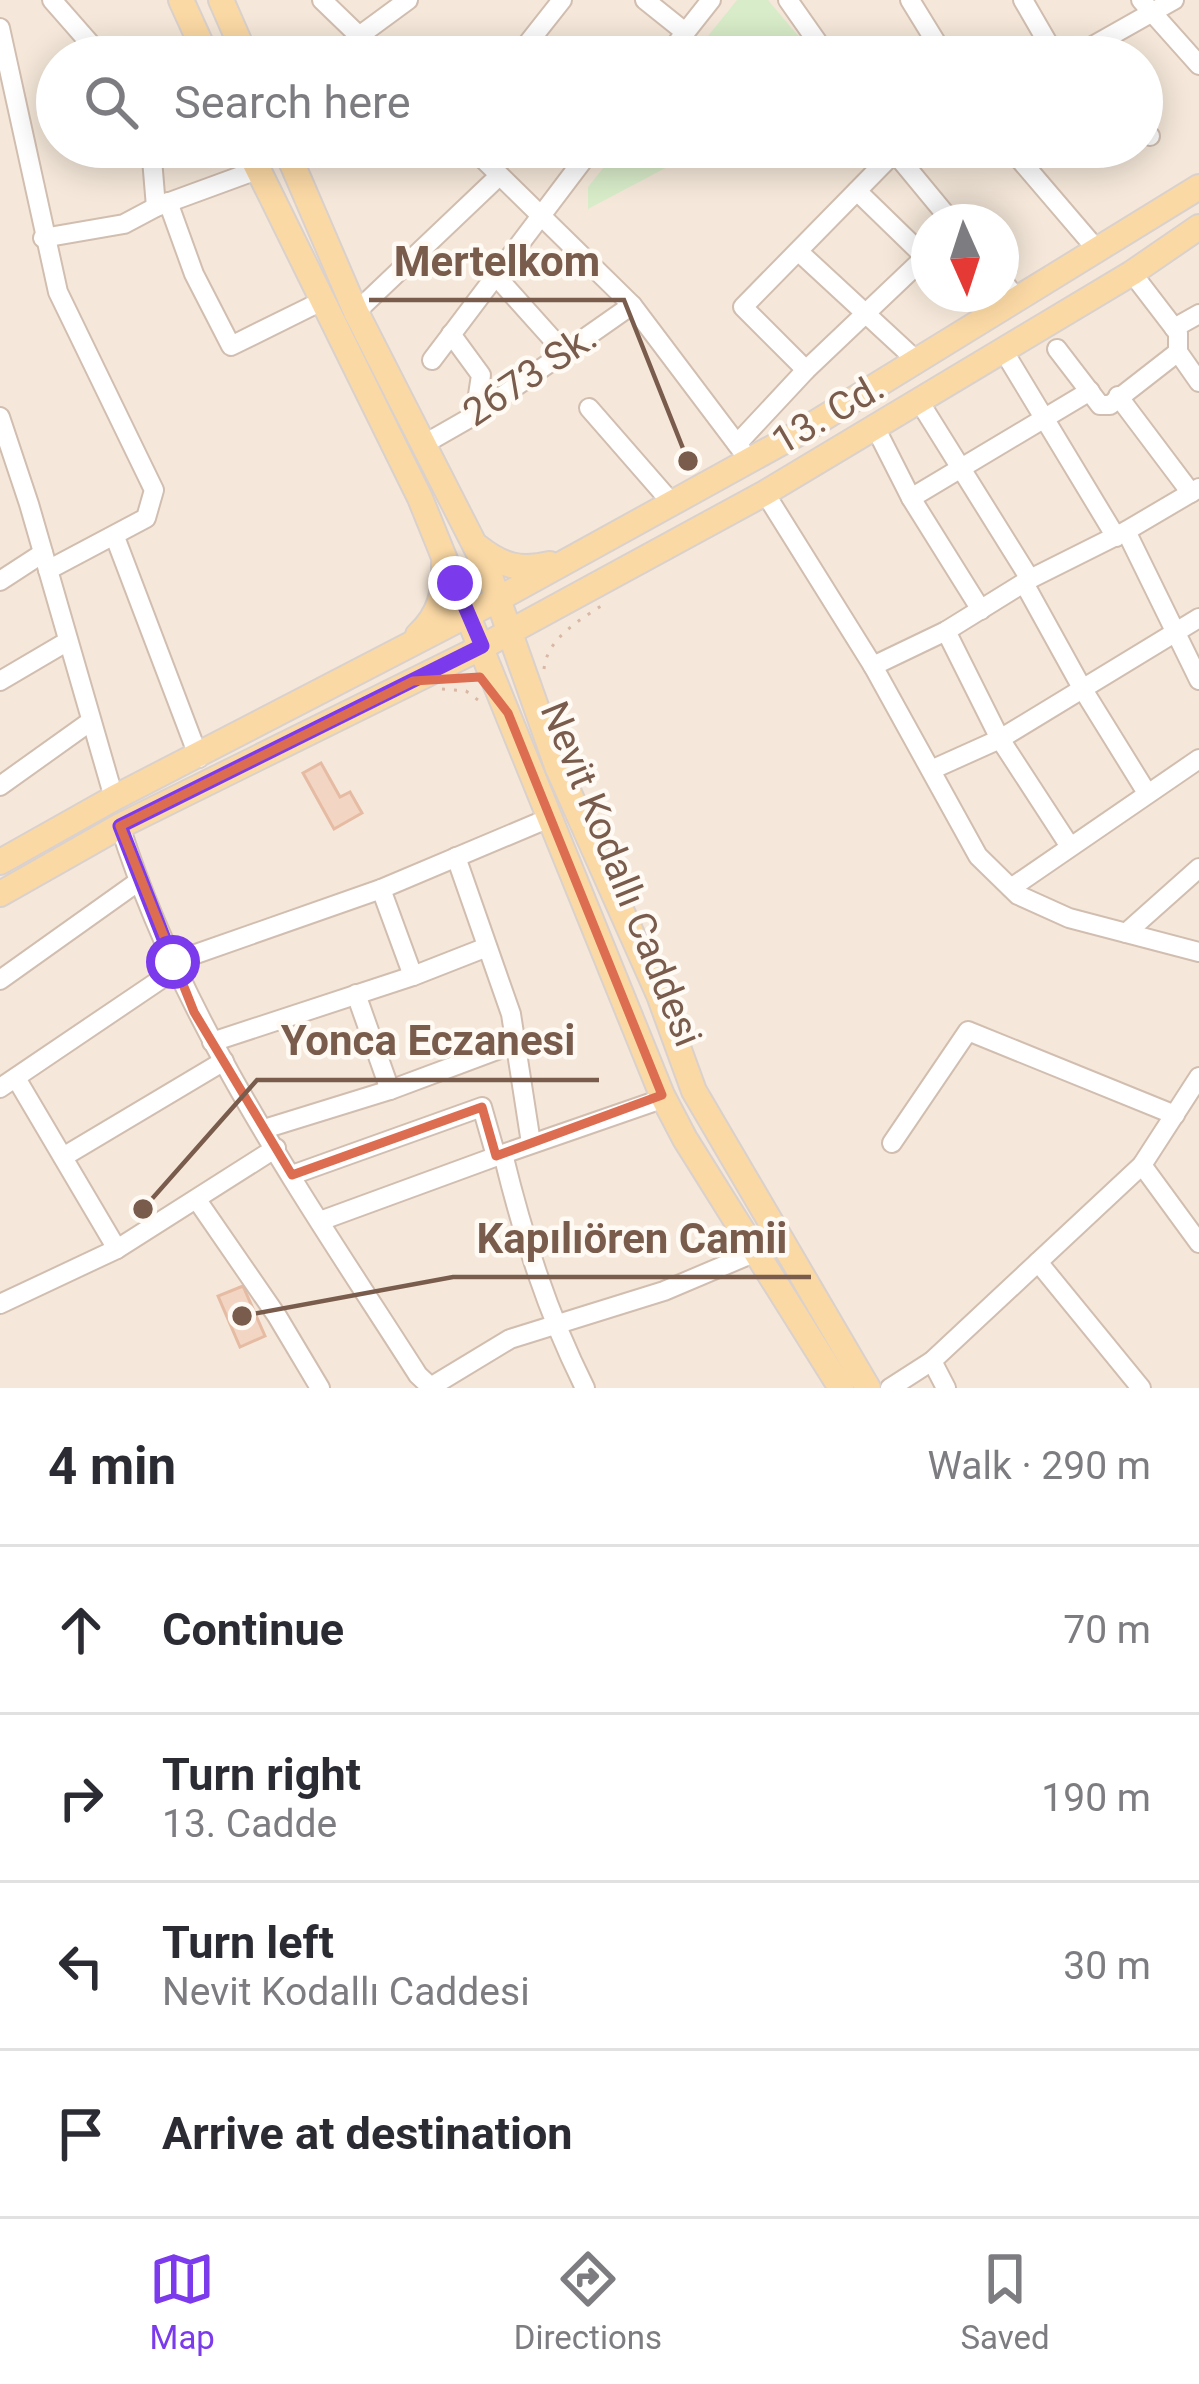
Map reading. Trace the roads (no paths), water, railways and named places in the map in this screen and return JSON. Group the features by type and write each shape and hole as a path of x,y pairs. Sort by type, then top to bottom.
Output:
{"main road":[{"path":"181,0 197,36"},
{"path":"221,0 237,36"},
{"name":"Nevit Kodallı Caddesi","path":"256,168 421,502 444,556 469,667 508,713 662,1095 841,1388"},
{"name":"Nevit Kodallı Caddesi","path":"294,168 356,312 488,571 506,595 512,631 557,766 659,995 694,1091 868,1388"},
{"name":"13. Cd.","path":"1019,298 1199,187"},
{"name":"13. Cd.","path":"469,667 512,631 765,493 1132,273 1199,227"},
{"name":"13. Cd.","path":"0,862 403,649 458,610 506,595 671,502 743,452 917,361 997,312"},
{"path":"421,502 440,520 460,564 458,610"},
{"path":"506,595 546,590 601,559 612,535"},
{"path":"475,544 501,566 532,568 570,559"},
{"path":"403,649 435,614 445,592 444,556"},
{"path":"373,701 388,680 441,654 469,667"},
{"path":"0,894 120,826 413,681 469,667"}],"street":[{"path":"52,0 84,36"},
{"path":"322,0 359,36 408,0"},
{"path":"645,0 686,32"},
{"path":"683,36 712,0"},
{"path":"788,0 813,36"},
{"path":"910,0 932,36"},
{"path":"1023,0 1044,36"},
{"path":"1104,36 1146,7 1174,0"},
{"path":"531,36 554,3"},
{"path":"1146,7 1199,65"},
{"path":"0,28 58,292 154,490 146,518 115,537 1,575"},
{"path":"155,168 162,204 231,346 320,302"},
{"path":"44,238 124,224 234,168"},
{"path":"491,168 632,305 743,452 806,370 911,274"},
{"path":"432,359 573,168"},
{"path":"806,370 743,308 879,168"},
{"path":"911,168 938,204"},
{"path":"1027,168 1098,251"},
{"path":"356,312 499,176"},
{"path":"857,191 911,243"},
{"path":"799,252 917,361"},
{"path":"1132,273 1178,333 1178,352 1199,382"},
{"path":"494,275 564,352"},
{"name":"2673 Sk.","path":"426,443 475,415 632,305"},
{"path":"1174,328 1199,314"},
{"path":"451,334 482,375 475,415"},
{"path":"1057,349 1100,405 1110,405 1178,352"},
{"path":"1003,350 1121,534 1178,631 1199,680"},
{"path":"911,498 1090,391"},
{"path":"873,666 946,631 1027,581 1197,490 1118,396"},
{"path":"919,401 1027,581 1082,688 1148,793"},
{"path":"589,408 671,502"},
{"path":"0,417 114,798"},
{"path":"875,427 911,498 981,610"},
{"path":"765,493 873,666 978,856 1011,888 1069,918 1199,952"},
{"path":"115,537 199,758"},
{"path":"931,770 1000,739 1199,618"},
{"path":"946,631 1000,739 1069,844"},
{"path":"0,681 68,641"},
{"path":"0,786 91,721"},
{"path":"1011,888 1199,759"},
{"path":"117,1249 63,1157 8,1083 175,965 381,889 547,819"},
{"path":"120,826 139,881 212,1042 425,1385 510,1339 664,1291 756,1252"},
{"path":"456,857 511,1014 531,1143"},
{"path":"1126,933 1199,868"},
{"path":"0,980 139,881"},
{"path":"381,889 413,976"},
{"path":"212,1042 488,947"},
{"path":"356,994 390,1090"},
{"path":"892,1143 968,1031 1174,1115"},
{"path":"264,1129 390,1090 516,1043"},
{"path":"63,1157 224,1061"},
{"path":"890,1388 932,1361 1142,1166 1199,1077"},
{"path":"320,1221 662,1095"},
{"path":"292,1175 482,1107 554,1327 585,1388"},
{"path":"0,1304 117,1249 276,1148"},
{"path":"1142,1166 1199,1243"},
{"path":"197,1201 277,1316 320,1388"},
{"path":"1038,1262 1141,1388"},
{"path":"932,1361 946,1388"}],"place":[{"name":"Mertelkom","path":"688,461"},
{"name":"Yonca Eczanesi","path":"143,1209"},
{"name":"Kapılıören Camii","path":"242,1316"}]}
